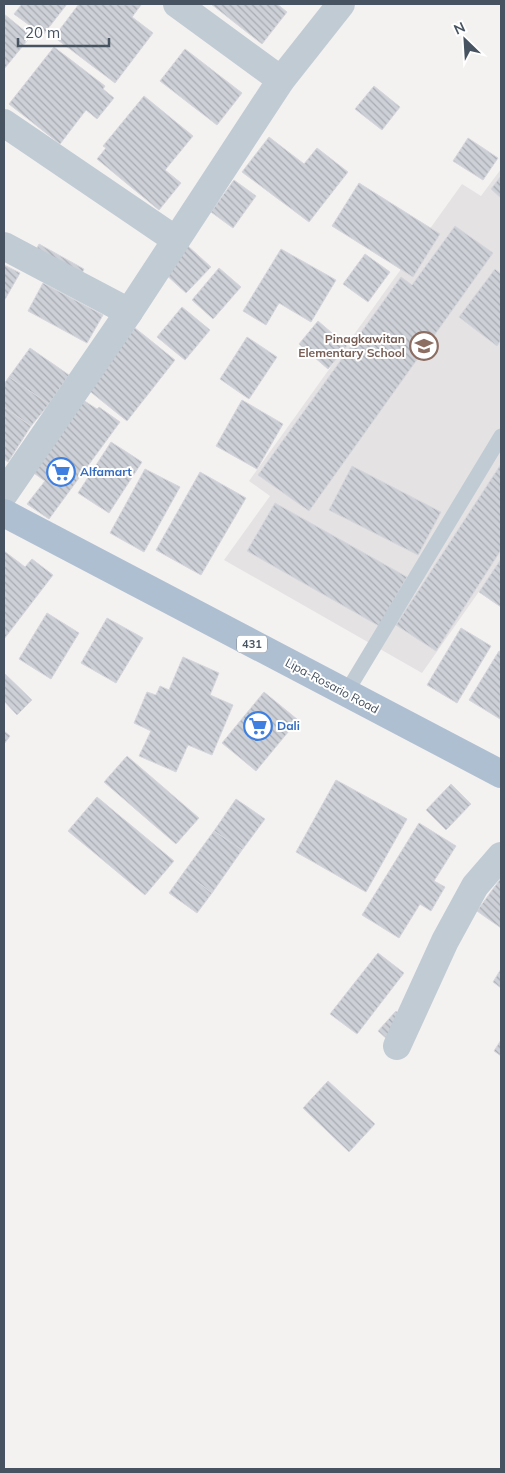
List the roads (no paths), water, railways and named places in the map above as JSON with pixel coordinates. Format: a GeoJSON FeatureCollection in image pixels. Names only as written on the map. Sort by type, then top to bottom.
{"type":"FeatureCollection","features":[{"type":"Feature","properties":{"kind":"main road","name":"Lipa-Rosario Road"},"geometry":{"type":"LineString","coordinates":[[4,513],[501,774]]}},
{"type":"Feature","properties":{"kind":"street"},"geometry":{"type":"LineString","coordinates":[[177,4],[281,80]]}},
{"type":"Feature","properties":{"kind":"street"},"geometry":{"type":"LineString","coordinates":[[4,494],[128,312],[281,80],[341,4]]}},
{"type":"Feature","properties":{"kind":"street"},"geometry":{"type":"LineString","coordinates":[[4,123],[176,240]]}},
{"type":"Feature","properties":{"kind":"street"},"geometry":{"type":"LineString","coordinates":[[4,246],[128,312]]}},
{"type":"Feature","properties":{"kind":"street"},"geometry":{"type":"LineString","coordinates":[[397,1046],[445,941],[475,886],[501,856]]}},
{"type":"Feature","properties":{"kind":"lane"},"geometry":{"type":"LineString","coordinates":[[346,693],[501,436]]}},
{"type":"Feature","properties":{"kind":"place","name":"Pinagkawitan Elementary School"},"geometry":{"type":"Point","coordinates":[424,346]}},
{"type":"Feature","properties":{"kind":"place","name":"Alfamart"},"geometry":{"type":"Point","coordinates":[61,472]}},
{"type":"Feature","properties":{"kind":"place","name":"Dali"},"geometry":{"type":"Point","coordinates":[258,726]}}]}
